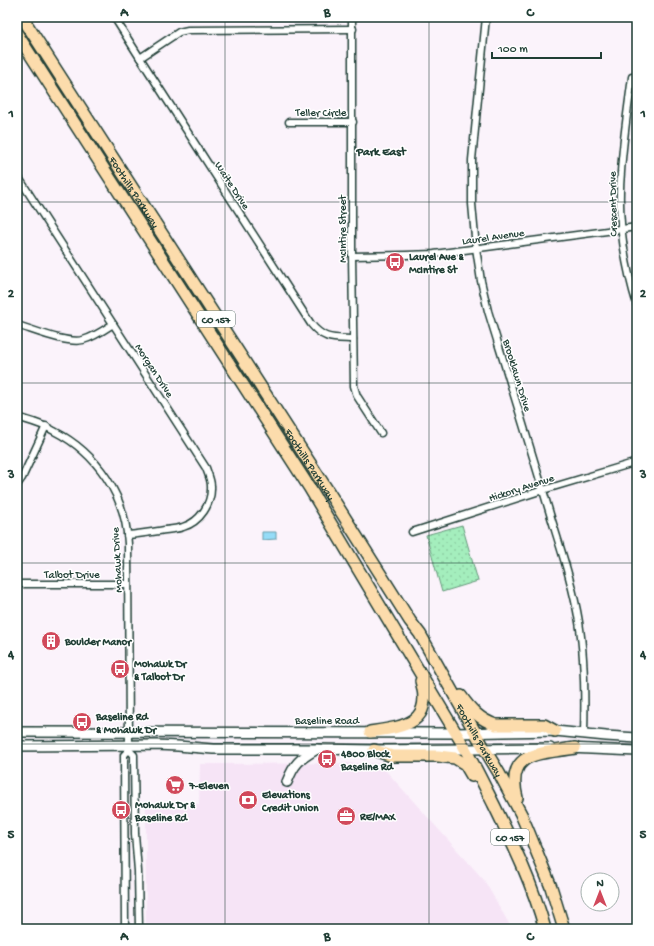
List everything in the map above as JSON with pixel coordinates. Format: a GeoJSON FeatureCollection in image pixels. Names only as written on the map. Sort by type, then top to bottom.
{"type":"FeatureCollection","features":[{"type":"Feature","properties":{"kind":"highway","name":"Foothills Parkway"},"geometry":{"type":"LineString","coordinates":[[22,17],[410,621],[420,634],[521,814],[551,887],[564,929]]}},
{"type":"Feature","properties":{"kind":"highway","name":"Foothills Parkway"},"geometry":{"type":"LineString","coordinates":[[17,34],[309,487],[456,733],[520,858],[533,890],[546,929]]}},
{"type":"Feature","properties":{"kind":"highway"},"geometry":{"type":"LineString","coordinates":[[420,634],[428,642],[462,698],[479,717],[490,723],[496,724],[544,725],[555,731]]}},
{"type":"Feature","properties":{"kind":"highway"},"geometry":{"type":"LineString","coordinates":[[370,732],[404,725],[413,721],[419,716],[424,703],[424,693],[412,659]]}},
{"type":"Feature","properties":{"kind":"highway"},"geometry":{"type":"LineString","coordinates":[[521,814],[514,782],[515,771],[521,762],[533,755],[575,748]]}},
{"type":"Feature","properties":{"kind":"highway"},"geometry":{"type":"LineString","coordinates":[[374,750],[392,756],[442,756],[455,758],[461,761],[465,764],[475,781],[494,818],[509,835]]}},
{"type":"Feature","properties":{"kind":"main road","name":"Baseline Road"},"geometry":{"type":"LineString","coordinates":[[17,732],[456,733],[555,731],[637,738]]}},
{"type":"Feature","properties":{"kind":"main road"},"geometry":{"type":"LineString","coordinates":[[17,746],[129,748],[178,746],[239,750],[575,748],[637,751]]}},
{"type":"Feature","properties":{"kind":"main road"},"geometry":{"type":"LineString","coordinates":[[287,782],[295,765],[318,749]]}},
{"type":"Feature","properties":{"kind":"street","name":"Waite Drive"},"geometry":{"type":"LineString","coordinates":[[114,17],[311,324],[323,335],[332,338],[353,339]]}},
{"type":"Feature","properties":{"kind":"street","name":"McIntire Street"},"geometry":{"type":"LineString","coordinates":[[352,17],[352,256],[354,386],[357,396],[381,433]]}},
{"type":"Feature","properties":{"kind":"street","name":"Brooklawn Drive"},"geometry":{"type":"LineString","coordinates":[[486,17],[472,160],[472,204],[476,248],[481,282],[488,311],[574,596],[580,624],[584,660],[584,734]]}},
{"type":"Feature","properties":{"kind":"street"},"geometry":{"type":"LineString","coordinates":[[140,58],[179,32],[188,30],[353,29]]}},
{"type":"Feature","properties":{"kind":"street","name":"Crescent Drive"},"geometry":{"type":"LineString","coordinates":[[635,77],[620,171],[620,198],[624,249],[630,283],[637,305]]}},
{"type":"Feature","properties":{"kind":"street","name":"Teller Circle"},"geometry":{"type":"LineString","coordinates":[[289,122],[353,122]]}},
{"type":"Feature","properties":{"kind":"street","name":"Morgan Drive"},"geometry":{"type":"LineString","coordinates":[[17,175],[206,468],[210,477],[210,497],[207,506],[202,515],[192,524],[183,528],[127,536]]}},
{"type":"Feature","properties":{"kind":"street","name":"Laurel Avenue"},"geometry":{"type":"LineString","coordinates":[[352,256],[427,254],[637,226]]}},
{"type":"Feature","properties":{"kind":"street"},"geometry":{"type":"LineString","coordinates":[[17,325],[63,340],[82,341],[113,324]]}},
{"type":"Feature","properties":{"kind":"street","name":"Mohawk Drive"},"geometry":{"type":"LineString","coordinates":[[17,417],[46,426],[70,440],[88,455],[101,469],[111,484],[119,501],[127,536],[129,748]]}},
{"type":"Feature","properties":{"kind":"street"},"geometry":{"type":"LineString","coordinates":[[17,486],[46,426]]}},
{"type":"Feature","properties":{"kind":"street","name":"Hickory Avenue"},"geometry":{"type":"LineString","coordinates":[[412,532],[637,462]]}},
{"type":"Feature","properties":{"kind":"street","name":"Talbot Drive"},"geometry":{"type":"LineString","coordinates":[[17,584],[128,584]]}},
{"type":"Feature","properties":{"kind":"street"},"geometry":{"type":"LineString","coordinates":[[125,929],[124,755],[129,748],[134,755],[139,929]]}},
{"type":"Feature","properties":{"kind":"shaded area"},"geometry":{"type":"Polygon","coordinates":[[[379,763],[484,880],[512,929],[146,929],[146,804],[199,804],[200,764],[379,763]]]}},
{"type":"Feature","properties":{"kind":"green space"},"geometry":{"type":"Polygon","coordinates":[[[462,525],[478,581],[442,592],[426,535],[462,525]]]}},
{"type":"Feature","properties":{"kind":"water"},"geometry":{"type":"Polygon","coordinates":[[[262,532],[276,532],[276,539],[262,540],[262,532]]]}},
{"type":"Feature","properties":{"kind":"place","name":"Laurel Ave & McIntire St"},"geometry":{"type":"Point","coordinates":[395,262]}},
{"type":"Feature","properties":{"kind":"place","name":"Boulder Manor"},"geometry":{"type":"Point","coordinates":[51,641]}},
{"type":"Feature","properties":{"kind":"place","name":"Mohawk Dr & Talbot Dr"},"geometry":{"type":"Point","coordinates":[120,669]}},
{"type":"Feature","properties":{"kind":"place","name":"Baseline Rd & Mohawk Dr"},"geometry":{"type":"Point","coordinates":[82,722]}},
{"type":"Feature","properties":{"kind":"place","name":"4800 Block Baseline Rd"},"geometry":{"type":"Point","coordinates":[327,759]}},
{"type":"Feature","properties":{"kind":"place","name":"7-Eleven"},"geometry":{"type":"Point","coordinates":[175,785]}},
{"type":"Feature","properties":{"kind":"place","name":"Elevations Credit Union"},"geometry":{"type":"Point","coordinates":[248,800]}},
{"type":"Feature","properties":{"kind":"place","name":"Mohawk Dr & Baseline Rd"},"geometry":{"type":"Point","coordinates":[121,810]}},
{"type":"Feature","properties":{"kind":"place","name":"RE/MAX"},"geometry":{"type":"Point","coordinates":[346,816]}},
{"type":"Feature","properties":{"kind":"district","name":"Park East"},"geometry":{"type":"Point","coordinates":[381,151]}}]}
